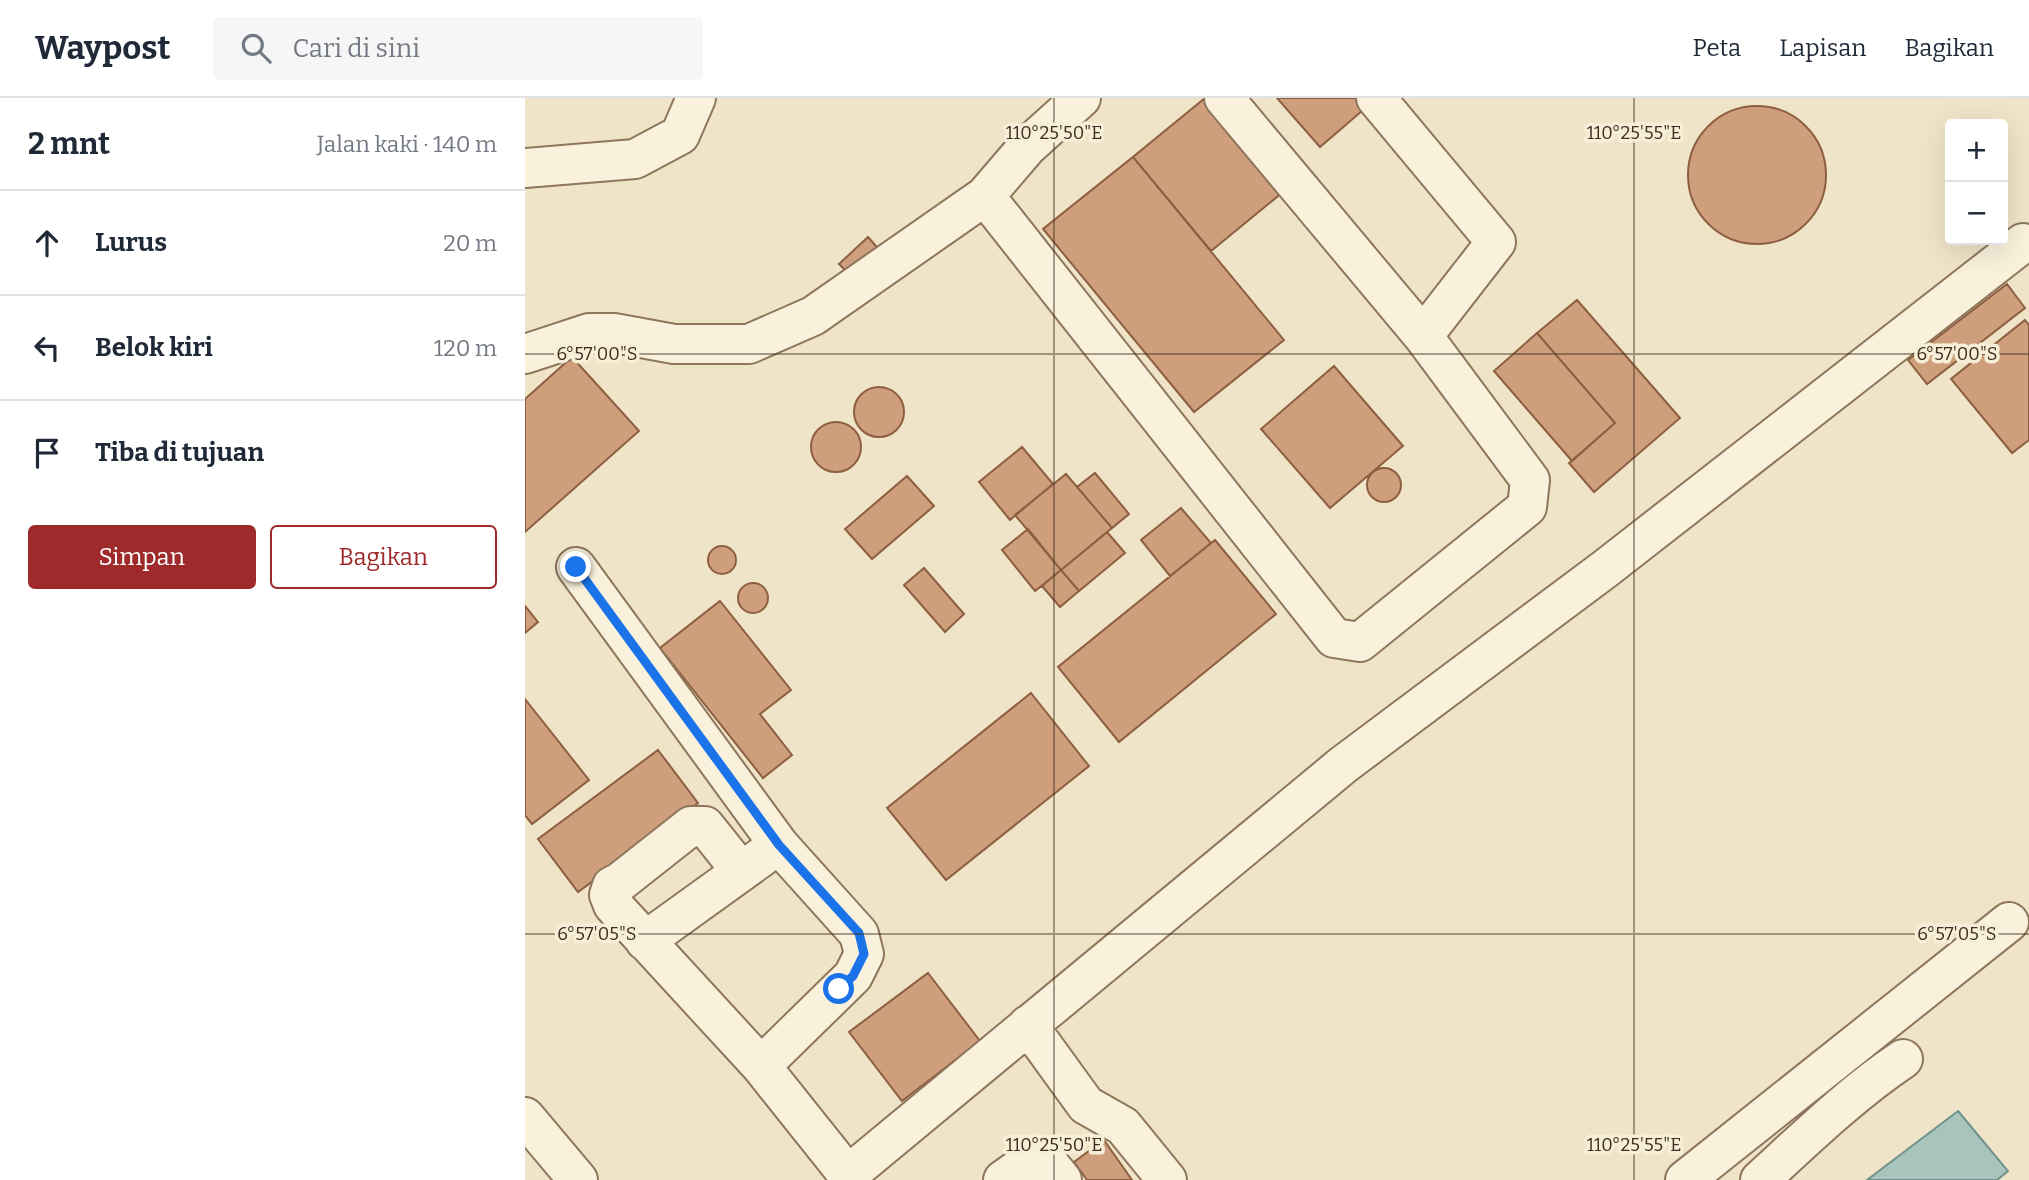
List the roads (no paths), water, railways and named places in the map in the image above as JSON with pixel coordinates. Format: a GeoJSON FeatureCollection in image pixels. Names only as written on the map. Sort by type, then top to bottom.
{"type":"FeatureCollection","features":[{"type":"Feature","properties":{"kind":"lane"},"geometry":{"type":"LineString","coordinates":[[525,168],[635,159],[680,135],[696,98]]}},
{"type":"Feature","properties":{"kind":"lane"},"geometry":{"type":"LineString","coordinates":[[525,354],[589,333],[614,333],[674,344],[749,344],[813,316],[985,196],[1027,147],[1081,98]]}},
{"type":"Feature","properties":{"kind":"lane"},"geometry":{"type":"LineString","coordinates":[[985,196],[1334,638],[1360,642],[1527,507],[1530,480],[1423,335],[1224,98]]}},
{"type":"Feature","properties":{"kind":"lane"},"geometry":{"type":"LineString","coordinates":[[1376,98],[1496,242],[1423,335]]}},
{"type":"Feature","properties":{"kind":"lane"},"geometry":{"type":"LineString","coordinates":[[741,871],[705,826],[691,826],[620,883],[612,886],[609,895],[613,905],[645,941],[761,1066],[850,1178],[1028,1026],[1343,765],[1605,569],[2027,239]]}},
{"type":"Feature","properties":{"kind":"lane"},"geometry":{"type":"LineString","coordinates":[[576,567],[779,845],[859,933],[864,954],[853,976],[761,1066]]}},
{"type":"Feature","properties":{"kind":"lane"},"geometry":{"type":"LineString","coordinates":[[645,941],[779,845]]}},
{"type":"Feature","properties":{"kind":"lane"},"geometry":{"type":"LineString","coordinates":[[1685,1180],[2009,922]]}},
{"type":"Feature","properties":{"kind":"lane"},"geometry":{"type":"LineString","coordinates":[[1028,1026],[1086,1105],[1123,1126],[1167,1180]]}},
{"type":"Feature","properties":{"kind":"lane"},"geometry":{"type":"LineString","coordinates":[[1760,1180],[1820,1125],[1902,1059]]}},
{"type":"Feature","properties":{"kind":"lane"},"geometry":{"type":"LineString","coordinates":[[525,1117],[578,1180]]}},
{"type":"Feature","properties":{"kind":"lane"},"geometry":{"type":"LineString","coordinates":[[1003,1180],[1034,1158],[1045,1159],[1062,1180]]}},
{"type":"Feature","properties":{"kind":"water"},"geometry":{"type":"Polygon","coordinates":[[[1958,1111],[2008,1171],[1997,1180],[1867,1180],[1958,1111]]]}}]}
